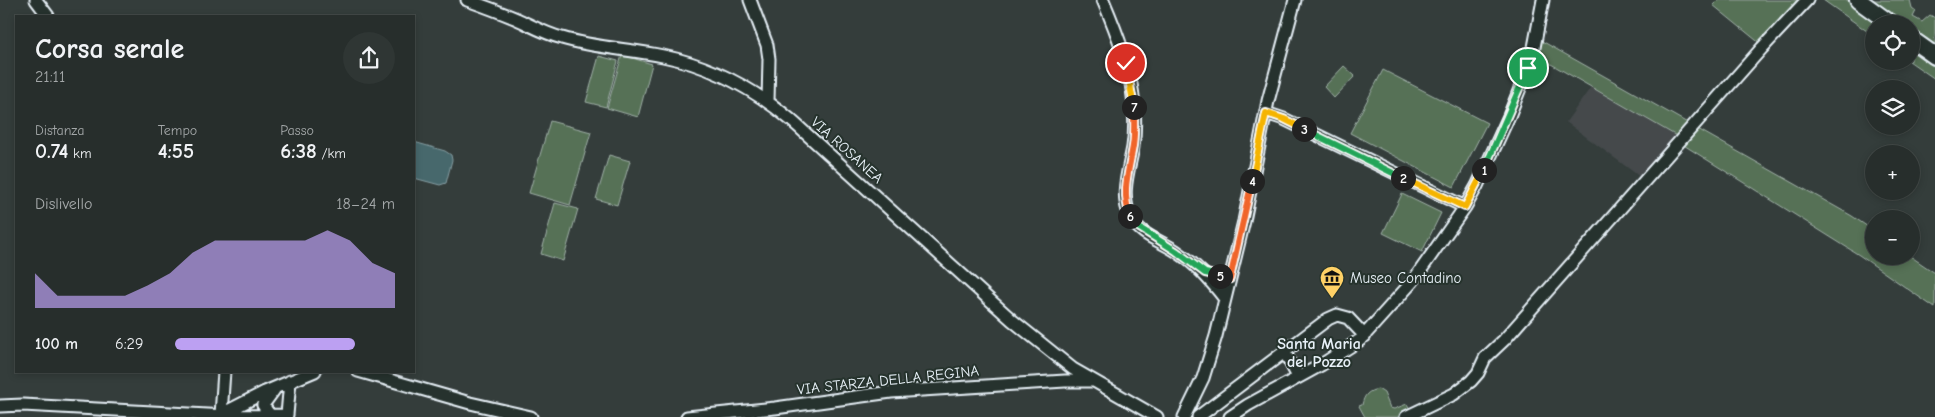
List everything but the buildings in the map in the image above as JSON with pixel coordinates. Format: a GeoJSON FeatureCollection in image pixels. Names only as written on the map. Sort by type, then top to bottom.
{"type":"FeatureCollection","features":[{"type":"Feature","properties":{"kind":"highway"},"geometry":{"type":"LineString","coordinates":[[1858,0],[1879,15]]}},
{"type":"Feature","properties":{"kind":"highway"},"geometry":{"type":"LineString","coordinates":[[1920,45],[1935,56]]}},
{"type":"Feature","properties":{"kind":"street"},"geometry":{"type":"LineString","coordinates":[[36,0],[47,15]]}},
{"type":"Feature","properties":{"kind":"street","name":"VIA ROSANEA"},"geometry":{"type":"LineString","coordinates":[[467,0],[563,39],[605,48],[663,56],[717,73],[745,86],[768,101],[1012,320],[1073,369],[1157,417]]}},
{"type":"Feature","properties":{"kind":"street"},"geometry":{"type":"LineString","coordinates":[[750,0],[767,45],[769,59],[768,101]]}},
{"type":"Feature","properties":{"kind":"street"},"geometry":{"type":"LineString","coordinates":[[1103,0],[1126,63],[1134,106],[1133,147],[1125,196],[1131,218],[1149,236],[1176,251],[1205,273],[1225,299]]}},
{"type":"Feature","properties":{"kind":"street"},"geometry":{"type":"LineString","coordinates":[[1184,417],[1203,378],[1216,336],[1266,113],[1295,0]]}},
{"type":"Feature","properties":{"kind":"street"},"geometry":{"type":"LineString","coordinates":[[1230,417],[1342,352],[1364,336],[1413,281],[1465,207],[1477,186],[1509,116],[1532,58],[1543,0]]}},
{"type":"Feature","properties":{"kind":"street"},"geometry":{"type":"LineString","coordinates":[[1406,417],[1454,394],[1478,373],[1485,358],[1504,340],[1807,0]]}},
{"type":"Feature","properties":{"kind":"street"},"geometry":{"type":"LineString","coordinates":[[1266,113],[1284,119],[1465,207]]}},
{"type":"Feature","properties":{"kind":"street"},"geometry":{"type":"LineString","coordinates":[[1205,273],[1230,279]]}},
{"type":"Feature","properties":{"kind":"street"},"geometry":{"type":"LineString","coordinates":[[1198,417],[1328,319],[1337,315],[1348,318],[1364,336]]}},
{"type":"Feature","properties":{"kind":"street"},"geometry":{"type":"LineString","coordinates":[[1285,353],[1298,377]]}},
{"type":"Feature","properties":{"kind":"street"},"geometry":{"type":"LineString","coordinates":[[221,415],[224,373]]}},
{"type":"Feature","properties":{"kind":"street"},"geometry":{"type":"LineString","coordinates":[[221,415],[265,392],[310,373]]}},
{"type":"Feature","properties":{"kind":"street"},"geometry":{"type":"LineString","coordinates":[[365,373],[470,403],[532,417]]}},
{"type":"Feature","properties":{"kind":"street","name":"VIA STARZA DELLA REGINA"},"geometry":{"type":"LineString","coordinates":[[687,417],[775,408],[891,392],[1065,380],[1092,381]]}},
{"type":"Feature","properties":{"kind":"street"},"geometry":{"type":"LineString","coordinates":[[0,406],[271,417],[287,416],[290,381]]}},
{"type":"Feature","properties":{"kind":"street"},"geometry":{"type":"LineString","coordinates":[[271,417],[263,405],[275,389]]}},
{"type":"Feature","properties":{"kind":"shaded area"},"geometry":{"type":"Polygon","coordinates":[[[1591,87],[1680,138],[1643,179],[1566,122],[1591,87]]]}},
{"type":"Feature","properties":{"kind":"green space"},"geometry":{"type":"Polygon","coordinates":[[[1718,0],[1805,0],[1762,45],[1713,5],[1718,0]]]}},
{"type":"Feature","properties":{"kind":"green space"},"geometry":{"type":"Polygon","coordinates":[[[1823,0],[1848,0],[1869,15],[1865,15],[1865,30],[1823,0]]]}},
{"type":"Feature","properties":{"kind":"green space"},"geometry":{"type":"Polygon","coordinates":[[[1869,0],[1910,0],[1912,8],[1916,11],[1914,15],[1890,15],[1869,0]]]}},
{"type":"Feature","properties":{"kind":"green space"},"geometry":{"type":"Polygon","coordinates":[[[1930,15],[1935,18],[1935,48],[1920,37],[1920,21],[1922,22],[1930,15]]]}},
{"type":"Feature","properties":{"kind":"green space"},"geometry":{"type":"Polygon","coordinates":[[[1540,40],[1691,125],[1680,138],[1537,56],[1540,40]]]}},
{"type":"Feature","properties":{"kind":"green space"},"geometry":{"type":"Polygon","coordinates":[[[1920,53],[1935,64],[1935,79],[1920,69],[1920,53]]]}},
{"type":"Feature","properties":{"kind":"green space"},"geometry":{"type":"Polygon","coordinates":[[[622,55],[652,64],[638,117],[607,108],[622,55]]]}},
{"type":"Feature","properties":{"kind":"green space"},"geometry":{"type":"Polygon","coordinates":[[[599,56],[618,61],[606,107],[586,102],[599,56]]]}},
{"type":"Feature","properties":{"kind":"green space"},"geometry":{"type":"Polygon","coordinates":[[[1344,66],[1355,76],[1334,98],[1324,87],[1344,66]]]}},
{"type":"Feature","properties":{"kind":"green space"},"geometry":{"type":"Polygon","coordinates":[[[1383,70],[1487,123],[1454,187],[1350,133],[1383,70]]]}},
{"type":"Feature","properties":{"kind":"green space"},"geometry":{"type":"Polygon","coordinates":[[[550,121],[591,132],[570,205],[529,193],[550,121]]]}},
{"type":"Feature","properties":{"kind":"green space"},"geometry":{"type":"Polygon","coordinates":[[[1696,128],[1852,216],[1865,225],[1865,259],[1859,255],[1682,144],[1696,128]]]}},
{"type":"Feature","properties":{"kind":"green space"},"geometry":{"type":"Polygon","coordinates":[[[609,155],[630,161],[617,205],[596,199],[609,155]]]}},
{"type":"Feature","properties":{"kind":"green space"},"geometry":{"type":"Polygon","coordinates":[[[1402,194],[1441,213],[1422,252],[1383,233],[1402,194]]]}},
{"type":"Feature","properties":{"kind":"green space"},"geometry":{"type":"Polygon","coordinates":[[[555,203],[578,209],[563,261],[541,254],[555,203]]]}},
{"type":"Feature","properties":{"kind":"green space"},"geometry":{"type":"Polygon","coordinates":[[[1920,263],[1935,273],[1935,308],[1873,265],[1920,265],[1920,263]]]}},
{"type":"Feature","properties":{"kind":"green space"},"geometry":{"type":"Polygon","coordinates":[[[1378,389],[1384,393],[1390,408],[1394,409],[1407,404],[1412,412],[1398,417],[1365,417],[1359,406],[1362,405],[1367,394],[1378,389]]]}},
{"type":"Feature","properties":{"kind":"water"},"geometry":{"type":"Polygon","coordinates":[[[415,142],[445,151],[451,155],[452,160],[446,183],[440,185],[415,178],[415,142]]]}},
{"type":"Feature","properties":{"kind":"place","name":"Museo Contadino"},"geometry":{"type":"Point","coordinates":[1332,299]}},
{"type":"Feature","properties":{"kind":"district","name":"Santa Maria del Pozzo"},"geometry":{"type":"Point","coordinates":[1319,353]}},
{"type":"Feature","properties":{"kind":"route"},"geometry":{"type":"LineString","coordinates":[[1126,63],[1134,106],[1133,147],[1125,196],[1131,218],[1149,236],[1176,251],[1205,273],[1230,279],[1266,113],[1284,119],[1465,207],[1477,186],[1509,116],[1528,68]]}}]}
